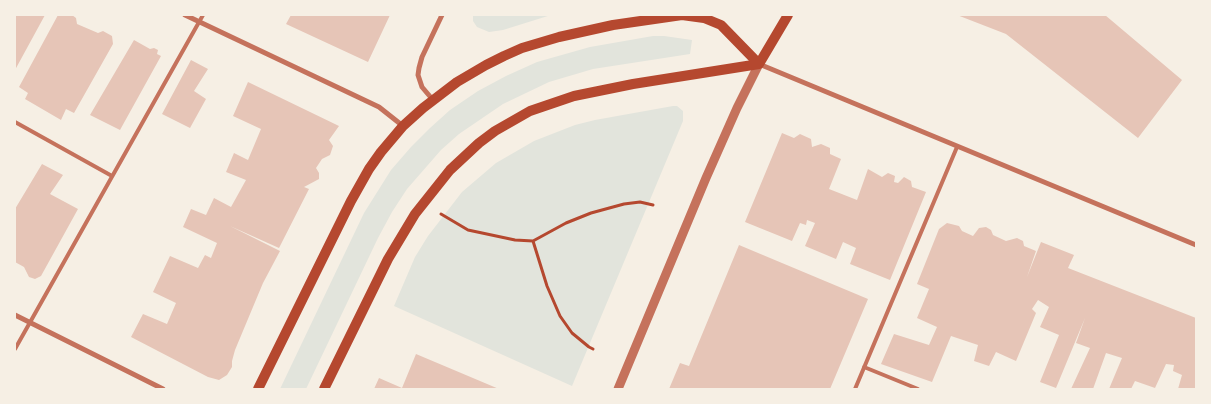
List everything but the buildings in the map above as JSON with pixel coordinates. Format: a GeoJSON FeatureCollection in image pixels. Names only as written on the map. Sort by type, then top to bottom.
{"type":"FeatureCollection","features":[{"type":"Feature","properties":{"kind":"main road"},"geometry":{"type":"LineString","coordinates":[[760,64],[788,15]]}},
{"type":"Feature","properties":{"kind":"main road"},"geometry":{"type":"LineString","coordinates":[[258,389],[360,185],[381,152],[403,126],[433,100],[472,72],[522,48],[559,36],[584,30],[671,16],[694,16],[721,24],[760,64]]}},
{"type":"Feature","properties":{"kind":"main road"},"geometry":{"type":"LineString","coordinates":[[324,389],[388,259],[415,214],[450,170],[495,131],[536,109],[574,96],[633,84],[760,64]]}},
{"type":"Feature","properties":{"kind":"street"},"geometry":{"type":"LineString","coordinates":[[184,15],[379,106],[403,126]]}},
{"type":"Feature","properties":{"kind":"street"},"geometry":{"type":"LineString","coordinates":[[433,100],[422,87],[418,74],[422,57],[442,15]]}},
{"type":"Feature","properties":{"kind":"street"},"geometry":{"type":"LineString","coordinates":[[618,389],[712,162],[760,64],[1196,245]]}},
{"type":"Feature","properties":{"kind":"street"},"geometry":{"type":"LineString","coordinates":[[15,315],[163,389]]}},
{"type":"Feature","properties":{"kind":"lane"},"geometry":{"type":"LineString","coordinates":[[15,349],[203,15]]}},
{"type":"Feature","properties":{"kind":"lane"},"geometry":{"type":"LineString","coordinates":[[15,122],[112,176]]}},
{"type":"Feature","properties":{"kind":"lane"},"geometry":{"type":"LineString","coordinates":[[855,389],[957,147]]}},
{"type":"Feature","properties":{"kind":"lane"},"geometry":{"type":"LineString","coordinates":[[864,368],[918,389]]}},
{"type":"Feature","properties":{"kind":"path"},"geometry":{"type":"LineString","coordinates":[[440,213],[468,230],[515,240],[533,241],[591,212],[640,202],[653,205]]}},
{"type":"Feature","properties":{"kind":"path"},"geometry":{"type":"LineString","coordinates":[[533,241],[547,286],[560,316],[572,333],[593,349]]}},
{"type":"Feature","properties":{"kind":"shaded area"},"geometry":{"type":"Polygon","coordinates":[[[473,15],[551,15],[503,30],[489,32],[477,27],[473,21],[473,15]]]}},
{"type":"Feature","properties":{"kind":"shaded area"},"geometry":{"type":"Polygon","coordinates":[[[653,36],[692,40],[690,54],[593,69],[549,82],[503,104],[459,134],[441,150],[407,189],[392,212],[306,389],[280,389],[364,213],[391,170],[430,128],[450,110],[478,91],[537,62],[590,47],[653,36]]]}},
{"type":"Feature","properties":{"kind":"shaded area"},"geometry":{"type":"Polygon","coordinates":[[[677,106],[683,111],[683,121],[572,386],[394,306],[415,257],[428,236],[462,192],[496,163],[534,141],[575,125],[677,106]]]}}]}
